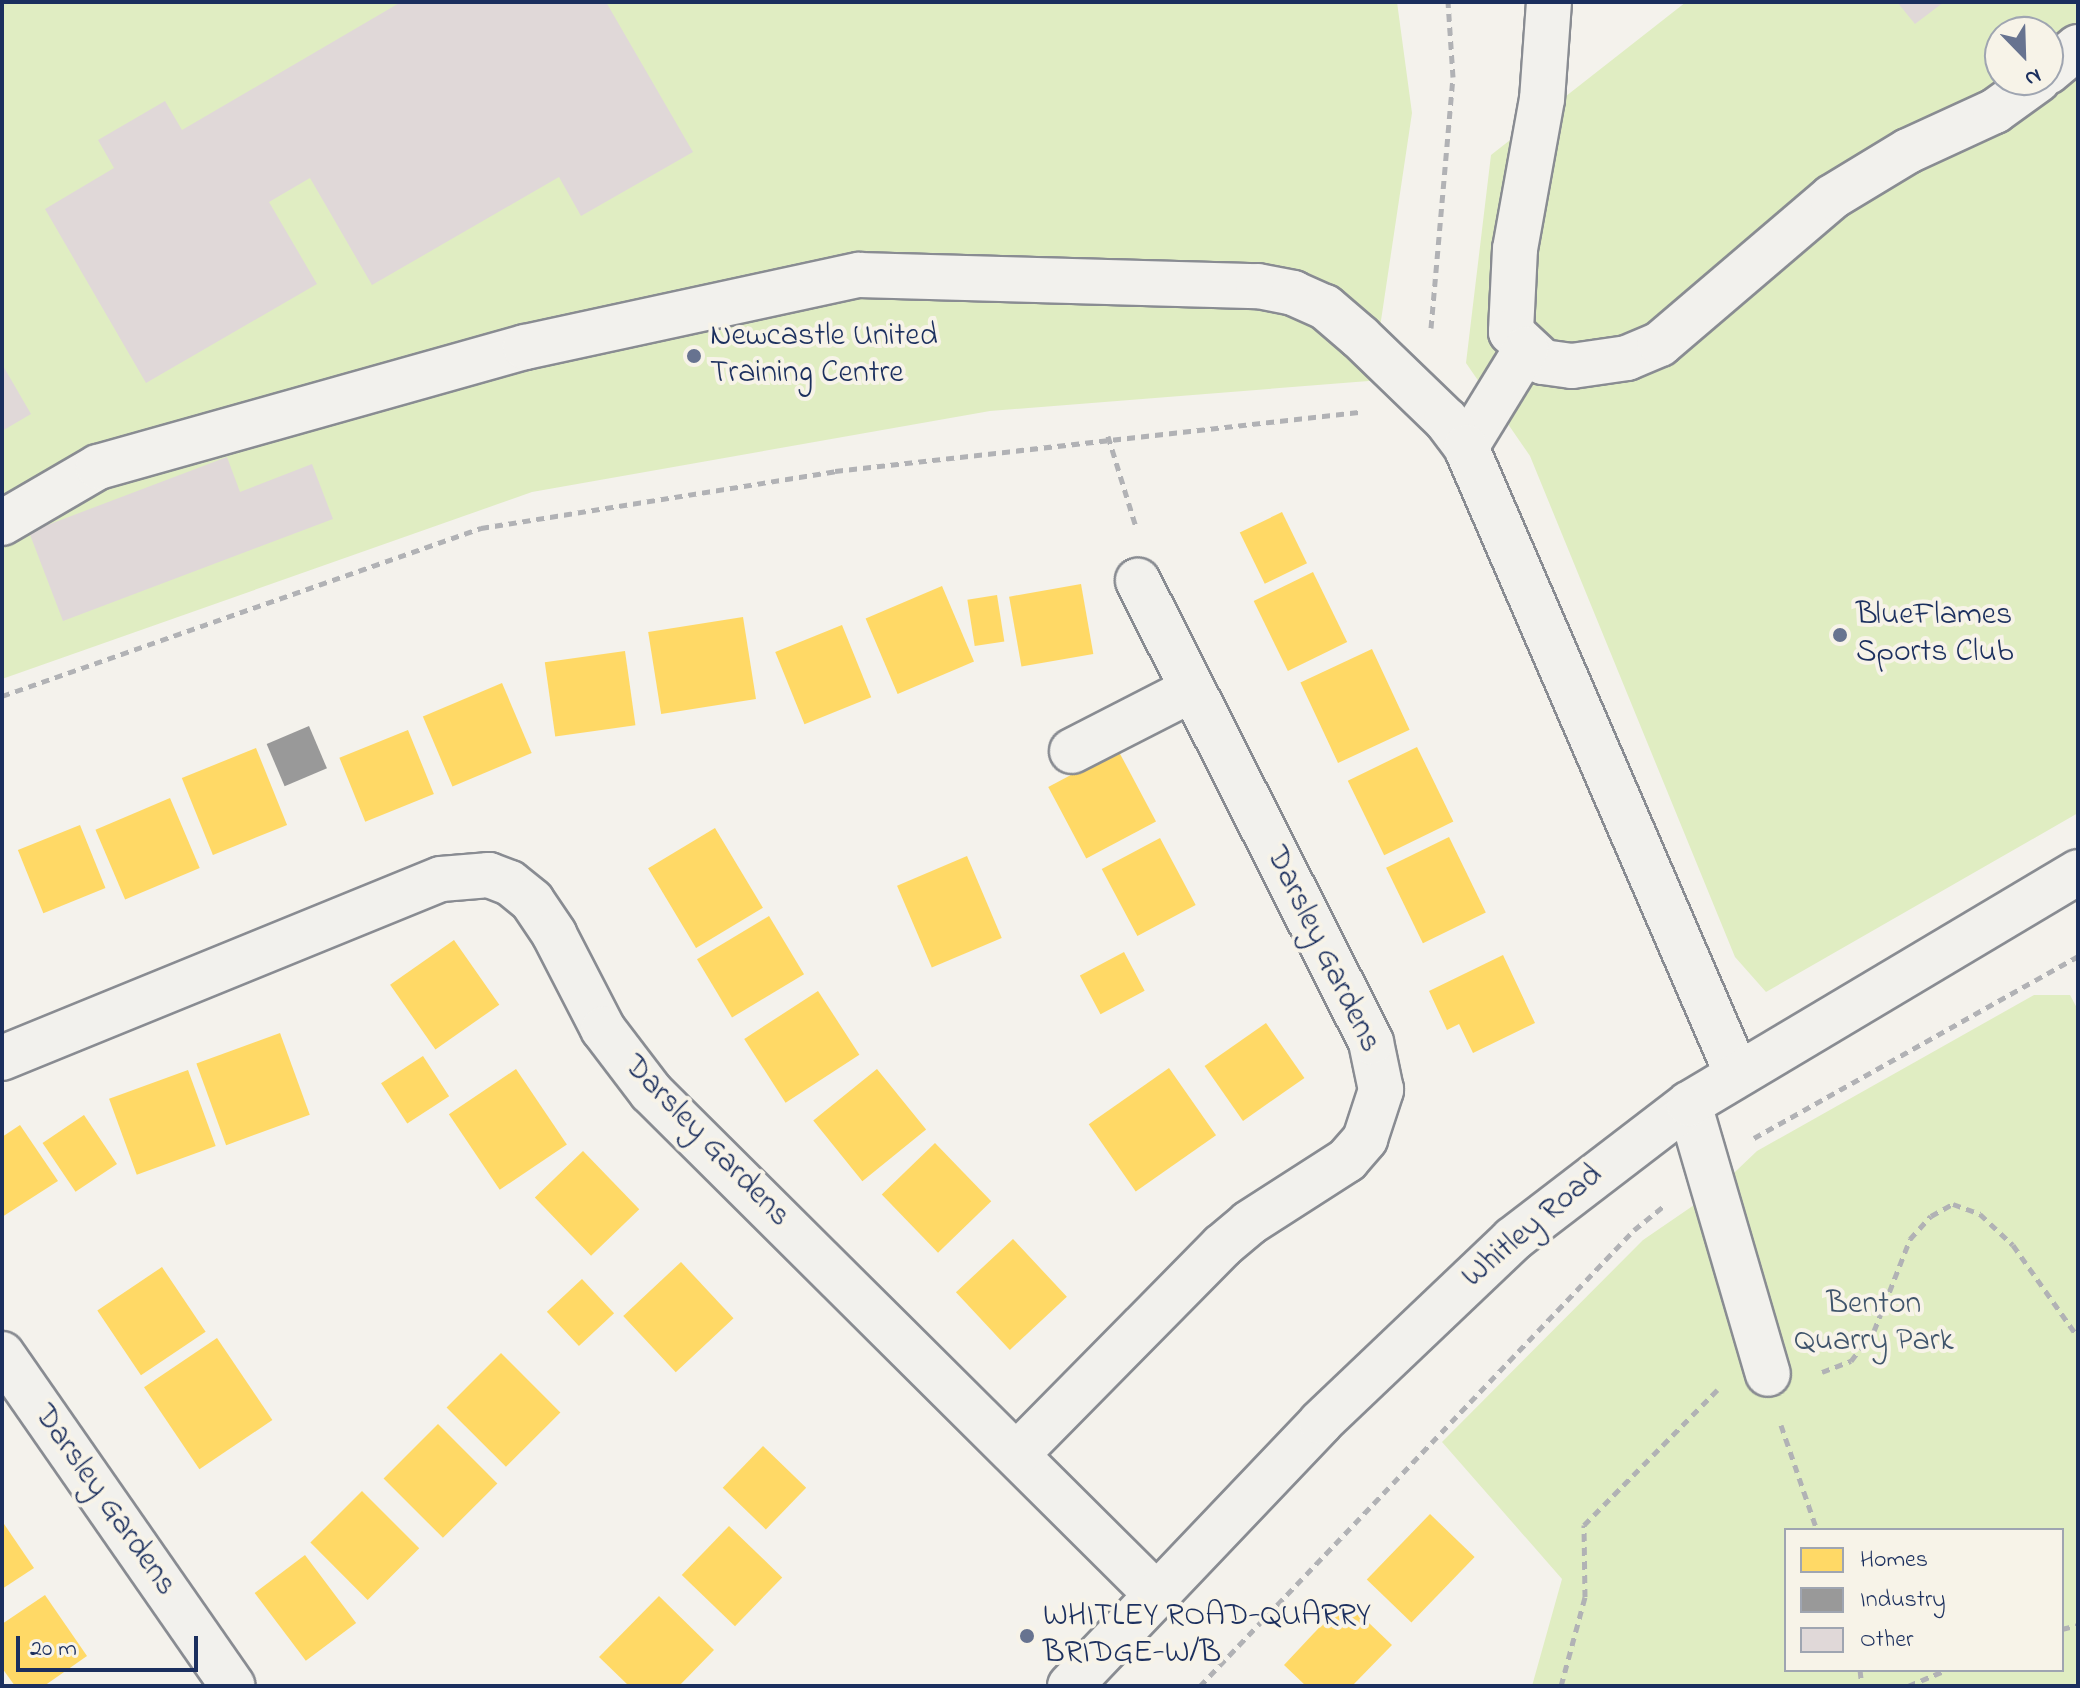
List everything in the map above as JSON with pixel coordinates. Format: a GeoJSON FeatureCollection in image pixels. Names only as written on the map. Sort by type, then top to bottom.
{"type":"FeatureCollection","features":[{"type":"Feature","properties":{"kind":"street"},"geometry":{"type":"LineString","coordinates":[[1549,2],[1542,99],[1515,249],[1511,332],[1543,362],[1572,366],[1627,358],[1660,344],[1832,197],[1908,151],[1995,111],[2016,96]]}},
{"type":"Feature","properties":{"kind":"street"},"geometry":{"type":"LineString","coordinates":[[2,523],[98,467],[525,347],[859,275],[1258,286],[1293,293],[1325,307],[1416,389],[1466,447],[1737,1074]]}},
{"type":"Feature","properties":{"kind":"street"},"geometry":{"type":"LineString","coordinates":[[1466,447],[1490,399],[1526,349]]}},
{"type":"Feature","properties":{"kind":"street","name":"Darsley Gardens"},"geometry":{"type":"LineString","coordinates":[[1018,1453],[1231,1238],[1347,1160],[1377,1114],[1381,1090],[1371,1042],[1138,581]]}},
{"type":"Feature","properties":{"kind":"street"},"geometry":{"type":"LineString","coordinates":[[1072,751],[1191,690]]}},
{"type":"Feature","properties":{"kind":"street","name":"Whitley Road"},"geometry":{"type":"LineString","coordinates":[[1070,1686],[1373,1370],[1513,1239],[1689,1104],[2078,872]]}},
{"type":"Feature","properties":{"kind":"street","name":"Darsley Gardens"},"geometry":{"type":"LineString","coordinates":[[2,1058],[441,879],[489,875],[510,883],[532,901],[554,934],[603,1029],[651,1092],[1018,1453],[1156,1594]]}},
{"type":"Feature","properties":{"kind":"street"},"geometry":{"type":"LineString","coordinates":[[1689,1104],[1770,1382]]}},
{"type":"Feature","properties":{"kind":"street","name":"Darsley Gardens"},"geometry":{"type":"LineString","coordinates":[[2,1354],[233,1686]]}},
{"type":"Feature","properties":{"kind":"path"},"geometry":{"type":"LineString","coordinates":[[2,696],[481,528],[835,471],[1108,436],[1355,413],[1389,405],[1416,389],[1430,338],[1452,92],[1448,2]]}},
{"type":"Feature","properties":{"kind":"path"},"geometry":{"type":"LineString","coordinates":[[1108,436],[1145,555],[1138,581]]}},
{"type":"Feature","properties":{"kind":"path"},"geometry":{"type":"LineString","coordinates":[[1200,1686],[1634,1230],[1734,1149],[2078,956]]}},
{"type":"Feature","properties":{"kind":"path"},"geometry":{"type":"LineString","coordinates":[[1561,1686],[1585,1597],[1584,1525],[1738,1369],[1770,1382],[1851,1361],[1874,1331],[1910,1239],[1931,1216],[1953,1204],[1980,1214],[2013,1245],[2075,1333]]}},
{"type":"Feature","properties":{"kind":"path"},"geometry":{"type":"LineString","coordinates":[[1770,1382],[1789,1458],[1816,1528]]}},
{"type":"Feature","properties":{"kind":"path"},"geometry":{"type":"LineString","coordinates":[[1908,1686],[1941,1672]]}},
{"type":"Feature","properties":{"kind":"green space","name":"Newcastle United Training Centre"},"geometry":{"type":"Polygon","coordinates":[[[2,2],[1397,2],[1412,113],[1379,334],[1394,379],[990,411],[532,492],[2,679],[2,2]]]}},
{"type":"Feature","properties":{"kind":"green space","name":"BlueFlames Sports Club"},"geometry":{"type":"Polygon","coordinates":[[[1686,2],[2078,2],[2078,813],[1766,992],[1735,957],[1530,456],[1466,363],[1491,155],[1686,2]]]}},
{"type":"Feature","properties":{"kind":"green space","name":"Benton Quarry Park"},"geometry":{"type":"Polygon","coordinates":[[[2034,995],[2070,995],[2078,1010],[2078,1686],[1532,1686],[1562,1579],[1442,1442],[1643,1240],[1716,1190],[1757,1151],[2034,995]]]}},
{"type":"Feature","properties":{"kind":"building: Homes"},"geometry":{"type":"Polygon","coordinates":[[[1282,512],[1307,563],[1265,584],[1240,533],[1282,512]]]}},
{"type":"Feature","properties":{"kind":"building: Homes"},"geometry":{"type":"Polygon","coordinates":[[[1313,572],[1347,642],[1288,671],[1254,601],[1313,572]]]}},
{"type":"Feature","properties":{"kind":"building: Homes"},"geometry":{"type":"Polygon","coordinates":[[[1081,584],[1093,654],[1021,667],[1009,597],[1081,584]]]}},
{"type":"Feature","properties":{"kind":"building: Homes"},"geometry":{"type":"Polygon","coordinates":[[[942,586],[974,661],[898,694],[866,618],[942,586]]]}},
{"type":"Feature","properties":{"kind":"building: Homes"},"geometry":{"type":"Polygon","coordinates":[[[997,595],[1004,641],[975,646],[967,600],[997,595]]]}},
{"type":"Feature","properties":{"kind":"building: Homes"},"geometry":{"type":"Polygon","coordinates":[[[743,617],[756,699],[661,714],[648,632],[743,617]]]}},
{"type":"Feature","properties":{"kind":"building: Homes"},"geometry":{"type":"Polygon","coordinates":[[[842,625],[871,697],[804,724],[775,652],[842,625]]]}},
{"type":"Feature","properties":{"kind":"building: Homes"},"geometry":{"type":"Polygon","coordinates":[[[1372,649],[1410,730],[1338,763],[1300,682],[1372,649]]]}},
{"type":"Feature","properties":{"kind":"building: Homes"},"geometry":{"type":"Polygon","coordinates":[[[625,651],[635,725],[555,737],[545,662],[625,651]]]}},
{"type":"Feature","properties":{"kind":"building: Homes"},"geometry":{"type":"Polygon","coordinates":[[[502,683],[532,753],[453,787],[423,717],[502,683]]]}},
{"type":"Feature","properties":{"kind":"building: Homes"},"geometry":{"type":"Polygon","coordinates":[[[408,730],[434,794],[365,822],[339,758],[408,730]]]}},
{"type":"Feature","properties":{"kind":"building: Homes"},"geometry":{"type":"Polygon","coordinates":[[[1417,747],[1453,822],[1384,855],[1348,781],[1417,747]]]}},
{"type":"Feature","properties":{"kind":"building: Homes"},"geometry":{"type":"Polygon","coordinates":[[[256,748],[287,825],[213,855],[182,778],[256,748]]]}},
{"type":"Feature","properties":{"kind":"building: Homes"},"geometry":{"type":"Polygon","coordinates":[[[1118,750],[1156,822],[1086,859],[1048,787],[1118,750]]]}},
{"type":"Feature","properties":{"kind":"building: Homes"},"geometry":{"type":"Polygon","coordinates":[[[170,798],[200,868],[125,900],[95,830],[170,798]]]}},
{"type":"Feature","properties":{"kind":"building: Homes"},"geometry":{"type":"Polygon","coordinates":[[[80,825],[105,888],[43,913],[18,850],[80,825]]]}},
{"type":"Feature","properties":{"kind":"building: Homes"},"geometry":{"type":"Polygon","coordinates":[[[715,828],[763,908],[696,948],[648,868],[715,828]]]}},
{"type":"Feature","properties":{"kind":"building: Homes"},"geometry":{"type":"Polygon","coordinates":[[[1449,837],[1486,912],[1423,943],[1386,868],[1449,837]]]}},
{"type":"Feature","properties":{"kind":"building: Homes"},"geometry":{"type":"Polygon","coordinates":[[[1160,838],[1196,905],[1137,936],[1102,869],[1160,838]]]}},
{"type":"Feature","properties":{"kind":"building: Homes"},"geometry":{"type":"Polygon","coordinates":[[[967,856],[1002,938],[932,968],[897,886],[967,856]]]}},
{"type":"Feature","properties":{"kind":"building: Homes"},"geometry":{"type":"Polygon","coordinates":[[[769,916],[804,974],[732,1018],[697,959],[769,916]]]}},
{"type":"Feature","properties":{"kind":"building: Homes"},"geometry":{"type":"Polygon","coordinates":[[[454,940],[499,1005],[435,1049],[390,985],[454,940]]]}},
{"type":"Feature","properties":{"kind":"building: Homes"},"geometry":{"type":"Polygon","coordinates":[[[1124,952],[1145,991],[1101,1014],[1080,975],[1124,952]]]}},
{"type":"Feature","properties":{"kind":"building: Homes"},"geometry":{"type":"Polygon","coordinates":[[[1503,955],[1535,1023],[1473,1053],[1459,1024],[1447,1030],[1429,991],[1503,955]]]}},
{"type":"Feature","properties":{"kind":"building: Homes"},"geometry":{"type":"Polygon","coordinates":[[[818,991],[859,1055],[786,1103],[744,1039],[818,991]]]}},
{"type":"Feature","properties":{"kind":"building: Homes"},"geometry":{"type":"Polygon","coordinates":[[[1266,1023],[1304,1078],[1243,1121],[1205,1066],[1266,1023]]]}},
{"type":"Feature","properties":{"kind":"building: Homes"},"geometry":{"type":"Polygon","coordinates":[[[280,1033],[310,1115],[226,1145],[196,1063],[280,1033]]]}},
{"type":"Feature","properties":{"kind":"building: Homes"},"geometry":{"type":"Polygon","coordinates":[[[423,1056],[449,1096],[407,1123],[381,1083],[423,1056]]]}},
{"type":"Feature","properties":{"kind":"building: Homes"},"geometry":{"type":"Polygon","coordinates":[[[1169,1068],[1216,1135],[1136,1191],[1089,1124],[1169,1068]]]}},
{"type":"Feature","properties":{"kind":"building: Homes"},"geometry":{"type":"Polygon","coordinates":[[[516,1069],[567,1144],[500,1190],[449,1114],[516,1069]]]}},
{"type":"Feature","properties":{"kind":"building: Homes"},"geometry":{"type":"Polygon","coordinates":[[[877,1069],[926,1130],[862,1181],[813,1121],[877,1069]]]}},
{"type":"Feature","properties":{"kind":"building: Homes"},"geometry":{"type":"Polygon","coordinates":[[[188,1070],[216,1146],[137,1175],[109,1099],[188,1070]]]}},
{"type":"Feature","properties":{"kind":"building: Homes"},"geometry":{"type":"Polygon","coordinates":[[[84,1115],[117,1164],[76,1192],[43,1143],[84,1115]]]}},
{"type":"Feature","properties":{"kind":"building: Homes"},"geometry":{"type":"Polygon","coordinates":[[[20,1125],[58,1181],[2,1217],[2,1137],[20,1125]]]}},
{"type":"Feature","properties":{"kind":"building: Homes"},"geometry":{"type":"Polygon","coordinates":[[[935,1143],[991,1201],[938,1253],[882,1194],[935,1143]]]}},
{"type":"Feature","properties":{"kind":"building: Homes"},"geometry":{"type":"Polygon","coordinates":[[[583,1151],[639,1209],[591,1256],[535,1198],[583,1151]]]}},
{"type":"Feature","properties":{"kind":"building: Homes"},"geometry":{"type":"Polygon","coordinates":[[[1013,1239],[1067,1297],[1010,1350],[956,1292],[1013,1239]]]}},
{"type":"Feature","properties":{"kind":"building: Homes"},"geometry":{"type":"Polygon","coordinates":[[[681,1262],[734,1318],[676,1372],[623,1316],[681,1262]]]}},
{"type":"Feature","properties":{"kind":"building: Homes"},"geometry":{"type":"Polygon","coordinates":[[[162,1267],[206,1332],[141,1375],[97,1311],[162,1267]]]}},
{"type":"Feature","properties":{"kind":"building: Homes"},"geometry":{"type":"Polygon","coordinates":[[[582,1279],[614,1313],[579,1346],[547,1312],[582,1279]]]}},
{"type":"Feature","properties":{"kind":"building: Homes"},"geometry":{"type":"Polygon","coordinates":[[[217,1338],[272,1420],[199,1469],[144,1387],[217,1338]]]}},
{"type":"Feature","properties":{"kind":"building: Homes"},"geometry":{"type":"Polygon","coordinates":[[[501,1353],[560,1412],[506,1467],[447,1407],[501,1353]]]}},
{"type":"Feature","properties":{"kind":"building: Homes"},"geometry":{"type":"Polygon","coordinates":[[[438,1424],[497,1483],[443,1538],[384,1478],[438,1424]]]}},
{"type":"Feature","properties":{"kind":"building: Homes"},"geometry":{"type":"Polygon","coordinates":[[[763,1446],[806,1488],[766,1529],[723,1488],[763,1446]]]}},
{"type":"Feature","properties":{"kind":"building: Homes"},"geometry":{"type":"Polygon","coordinates":[[[362,1491],[419,1548],[368,1600],[310,1543],[362,1491]]]}},
{"type":"Feature","properties":{"kind":"building: Homes"},"geometry":{"type":"Polygon","coordinates":[[[1430,1514],[1475,1557],[1411,1623],[1367,1579],[1430,1514]]]}},
{"type":"Feature","properties":{"kind":"building: Homes"},"geometry":{"type":"Polygon","coordinates":[[[2,1521],[34,1568],[2,1589],[2,1521]]]}},
{"type":"Feature","properties":{"kind":"building: Homes"},"geometry":{"type":"Polygon","coordinates":[[[729,1526],[782,1577],[735,1626],[682,1575],[729,1526]]]}},
{"type":"Feature","properties":{"kind":"building: Homes"},"geometry":{"type":"Polygon","coordinates":[[[305,1555],[356,1623],[306,1661],[255,1593],[305,1555]]]}},
{"type":"Feature","properties":{"kind":"building: Homes"},"geometry":{"type":"Polygon","coordinates":[[[45,1595],[87,1656],[44,1686],[15,1686],[2,1668],[2,1624],[45,1595]]]}},
{"type":"Feature","properties":{"kind":"building: Homes"},"geometry":{"type":"Polygon","coordinates":[[[659,1596],[714,1650],[679,1686],[629,1686],[599,1657],[659,1596]]]}},
{"type":"Feature","properties":{"kind":"building: Homes"},"geometry":{"type":"Polygon","coordinates":[[[1345,1600],[1392,1645],[1352,1686],[1306,1686],[1284,1665],[1345,1600]]]}},
{"type":"Feature","properties":{"kind":"building: Industry"},"geometry":{"type":"Polygon","coordinates":[[[309,726],[327,768],[285,786],[267,744],[309,726]]]}},
{"type":"Feature","properties":{"kind":"building: Other"},"geometry":{"type":"Polygon","coordinates":[[[401,2],[606,2],[693,152],[581,216],[559,177],[372,285],[310,178],[269,202],[317,284],[146,383],[45,209],[114,168],[98,140],[165,101],[182,130],[401,2]]]}},
{"type":"Feature","properties":{"kind":"building: Other"},"geometry":{"type":"Polygon","coordinates":[[[1897,2],[1944,2],[1915,24],[1897,2]]]}},
{"type":"Feature","properties":{"kind":"building: Other"},"geometry":{"type":"Polygon","coordinates":[[[2,364],[31,414],[2,431],[2,364]]]}},
{"type":"Feature","properties":{"kind":"building: Other"},"geometry":{"type":"Polygon","coordinates":[[[227,457],[240,492],[312,464],[333,519],[63,621],[29,532],[227,457]]]}},
{"type":"Feature","properties":{"kind":"place","name":"Newcastle United Training Centre"},"geometry":{"type":"Point","coordinates":[694,356]}},
{"type":"Feature","properties":{"kind":"place","name":"BlueFlames Sports Club"},"geometry":{"type":"Point","coordinates":[1840,635]}},
{"type":"Feature","properties":{"kind":"place","name":"WHITLEY ROAD-QUARRY BRIDGE-W/B"},"geometry":{"type":"Point","coordinates":[1027,1636]}}]}
